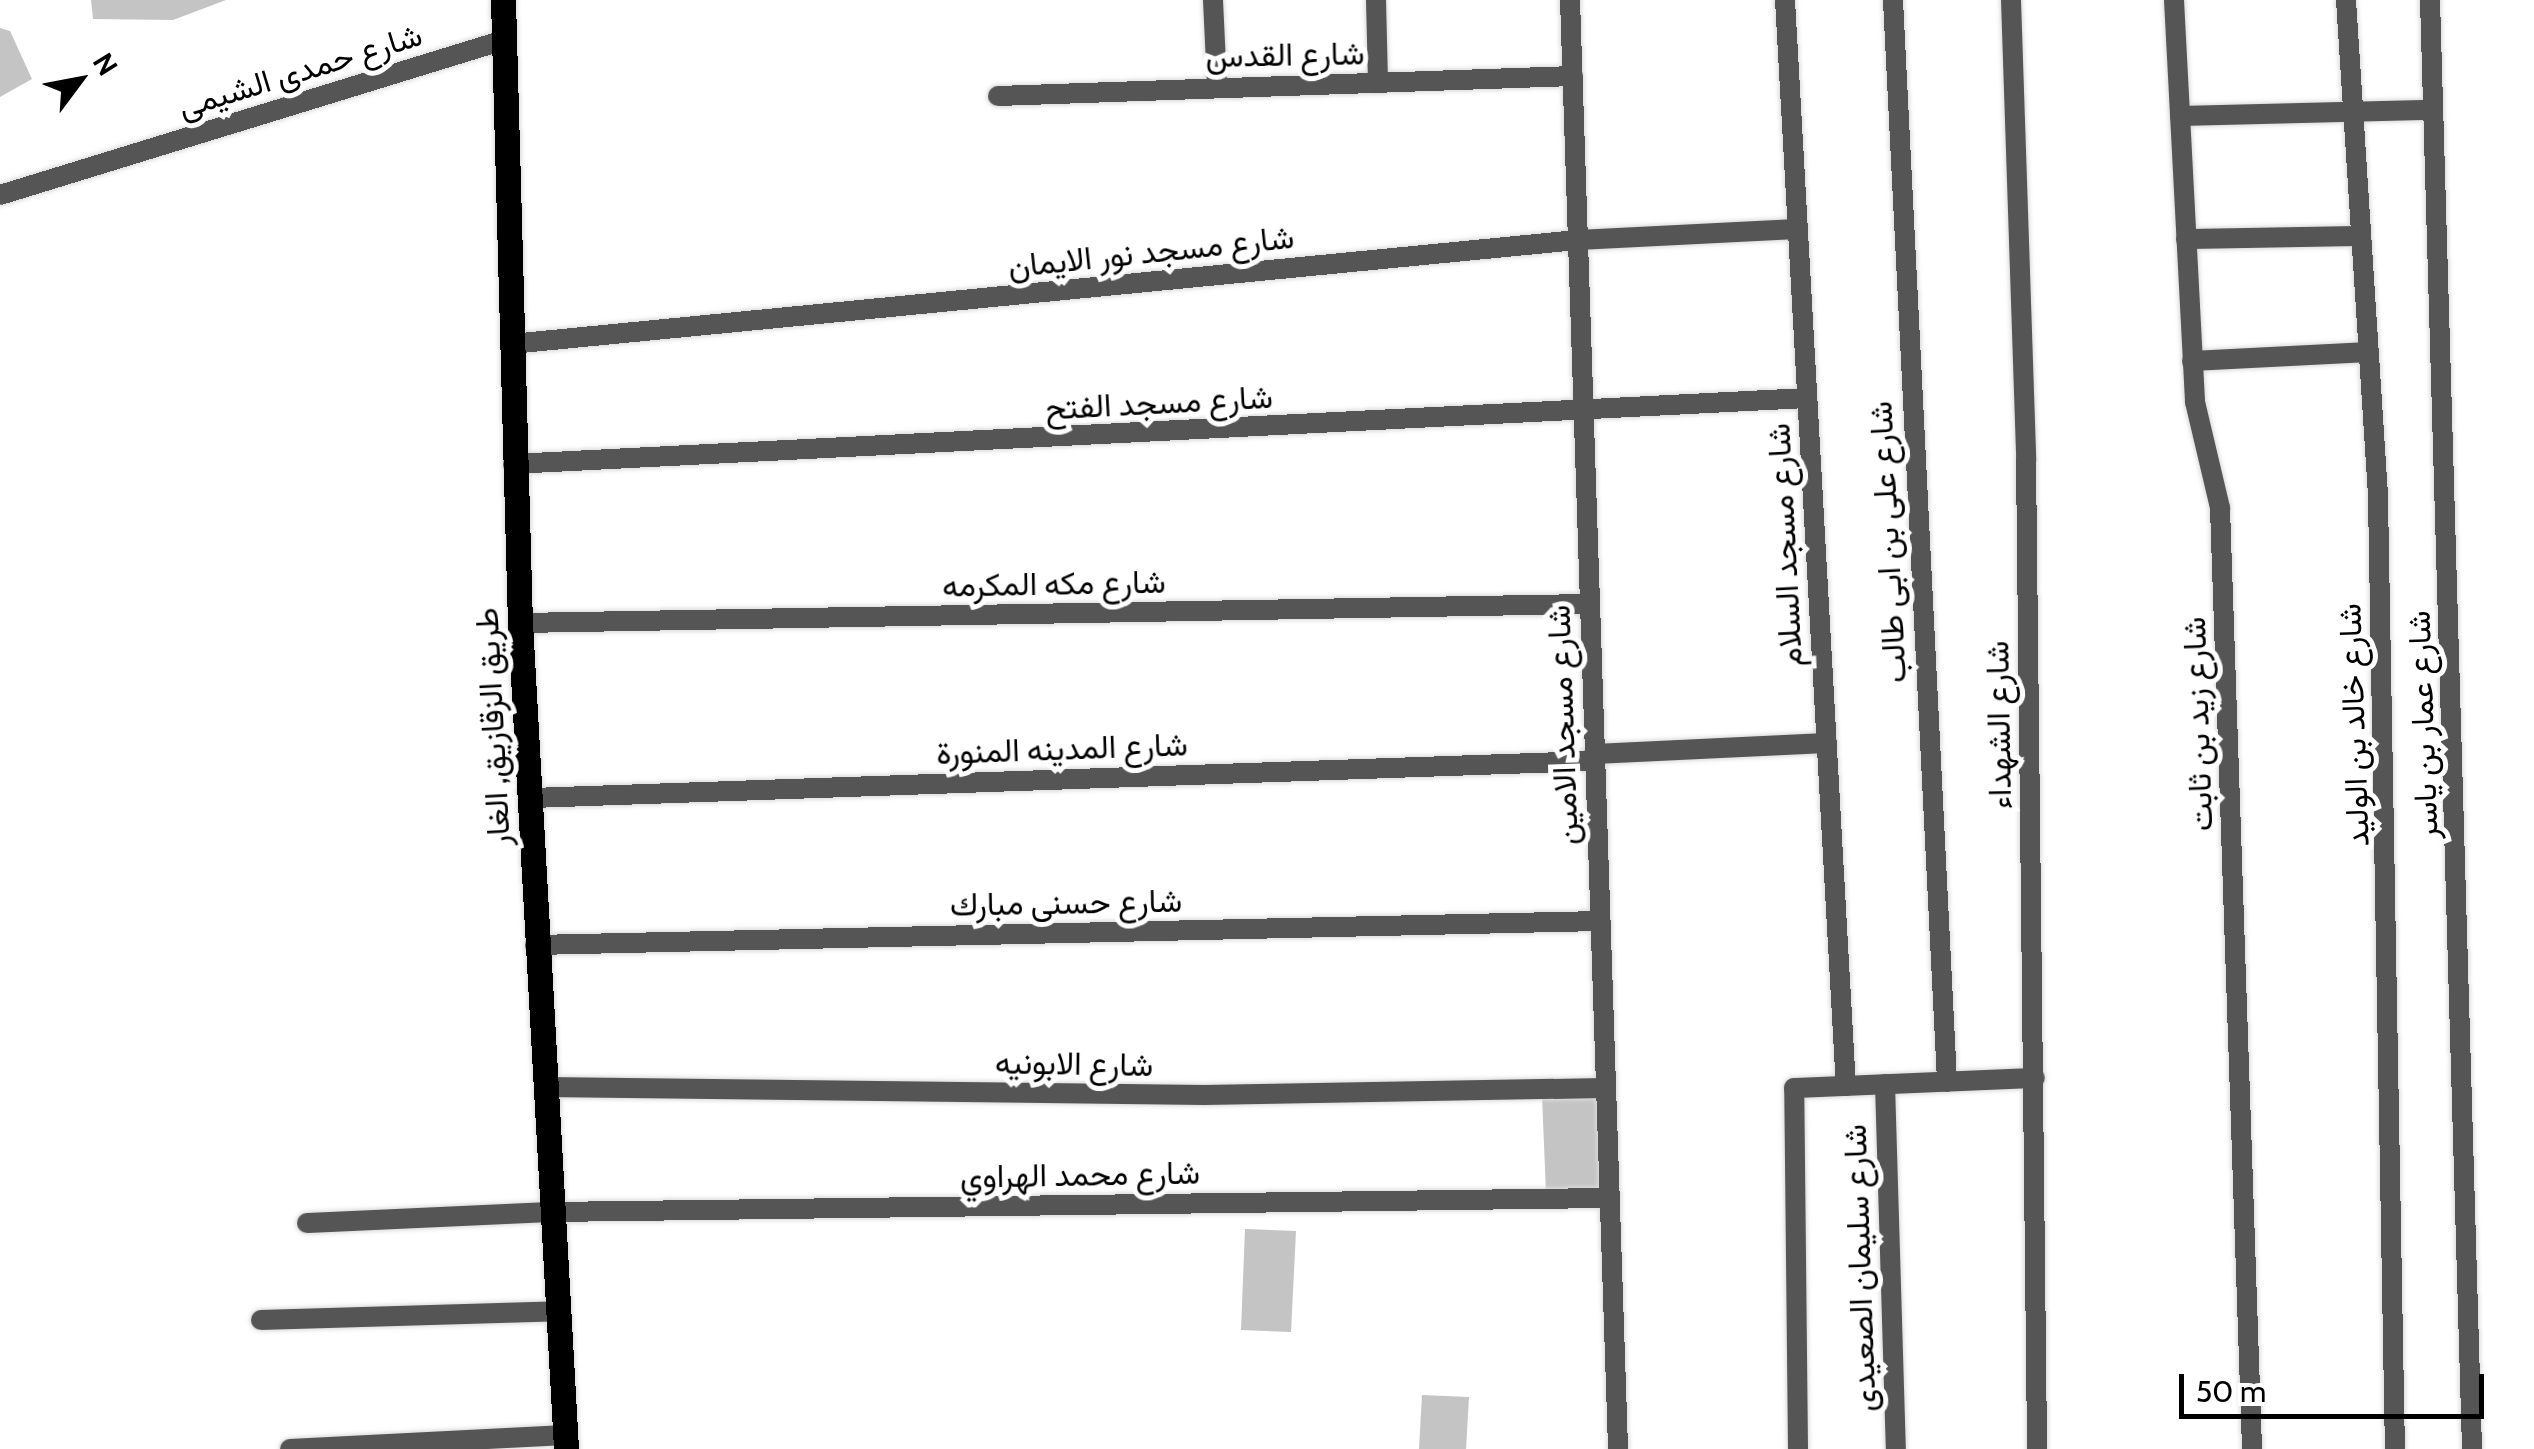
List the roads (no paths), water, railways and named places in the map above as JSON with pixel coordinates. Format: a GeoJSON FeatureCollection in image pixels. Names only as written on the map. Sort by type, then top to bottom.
{"type":"FeatureCollection","features":[{"type":"Feature","properties":{"kind":"main road","name":"طريق الزقازيق, الغار"},"geometry":{"type":"LineString","coordinates":[[502,0],[520,623],[532,798],[535,945],[566,1442]]}},
{"type":"Feature","properties":{"kind":"street"},"geometry":{"type":"LineString","coordinates":[[1213,0],[1216,85]]}},
{"type":"Feature","properties":{"kind":"street"},"geometry":{"type":"LineString","coordinates":[[1376,0],[1378,83]]}},
{"type":"Feature","properties":{"kind":"street","name":"شارع مسجد الامين"},"geometry":{"type":"LineString","coordinates":[[1570,0],[1618,1449]]}},
{"type":"Feature","properties":{"kind":"street","name":"شارع مسجد السلام"},"geometry":{"type":"LineString","coordinates":[[1786,0],[1846,1086]]}},
{"type":"Feature","properties":{"kind":"street","name":"شارع على بن ابى طالب"},"geometry":{"type":"LineString","coordinates":[[1893,0],[1947,1082]]}},
{"type":"Feature","properties":{"kind":"street","name":"شارع الشهداء"},"geometry":{"type":"LineString","coordinates":[[2011,0],[2035,1078],[2037,1449]]}},
{"type":"Feature","properties":{"kind":"street","name":"شارع زيد بن ثابت"},"geometry":{"type":"LineString","coordinates":[[2174,0],[2192,361],[2199,438],[2220,508],[2252,1449]]}},
{"type":"Feature","properties":{"kind":"street","name":"شارع خالد بن الوليد"},"geometry":{"type":"LineString","coordinates":[[2346,0],[2369,352],[2389,918],[2395,1449]]}},
{"type":"Feature","properties":{"kind":"street","name":"شارع عمار بن ياسر"},"geometry":{"type":"LineString","coordinates":[[2430,0],[2472,1449]]}},
{"type":"Feature","properties":{"kind":"street","name":"شارع حمدى الشيمى"},"geometry":{"type":"LineString","coordinates":[[0,195],[504,40]]}},
{"type":"Feature","properties":{"kind":"street","name":"شارع القدس"},"geometry":{"type":"LineString","coordinates":[[998,96],[1216,85],[1573,76]]}},
{"type":"Feature","properties":{"kind":"street"},"geometry":{"type":"LineString","coordinates":[[2180,116],[2433,110]]}},
{"type":"Feature","properties":{"kind":"street","name":"شارع مسجد نور الايمان"},"geometry":{"type":"LineString","coordinates":[[511,344],[1578,240],[1797,230]]}},
{"type":"Feature","properties":{"kind":"street"},"geometry":{"type":"LineString","coordinates":[[2186,239],[2361,236]]}},
{"type":"Feature","properties":{"kind":"street"},"geometry":{"type":"LineString","coordinates":[[2192,361],[2369,352]]}},
{"type":"Feature","properties":{"kind":"street","name":"شارع مسجد الفتح"},"geometry":{"type":"LineString","coordinates":[[513,464],[1583,413],[1807,398]]}},
{"type":"Feature","properties":{"kind":"street","name":"شارع مكه المكرمه"},"geometry":{"type":"LineString","coordinates":[[520,623],[1589,604]]}},
{"type":"Feature","properties":{"kind":"street","name":"شارع المدينه المنورة"},"geometry":{"type":"LineString","coordinates":[[532,798],[1594,757],[1827,743]]}},
{"type":"Feature","properties":{"kind":"street","name":"شارع حسنى مبارك"},"geometry":{"type":"LineString","coordinates":[[535,945],[1600,921]]}},
{"type":"Feature","properties":{"kind":"street"},"geometry":{"type":"LineString","coordinates":[[1798,1449],[1794,1088],[2035,1078]]}},
{"type":"Feature","properties":{"kind":"street","name":"شارع سليمان الصعيدى"},"geometry":{"type":"LineString","coordinates":[[1885,1084],[1896,1449]]}},
{"type":"Feature","properties":{"kind":"street","name":"شارع الابونيه"},"geometry":{"type":"LineString","coordinates":[[544,1087],[1204,1095],[1604,1088]]}},
{"type":"Feature","properties":{"kind":"street","name":"شارع محمد الهراوي"},"geometry":{"type":"LineString","coordinates":[[307,1222],[552,1212],[1608,1198]]}},
{"type":"Feature","properties":{"kind":"street"},"geometry":{"type":"LineString","coordinates":[[261,1320],[558,1312]]}},
{"type":"Feature","properties":{"kind":"street"},"geometry":{"type":"LineString","coordinates":[[290,1449],[566,1442]]}}]}
